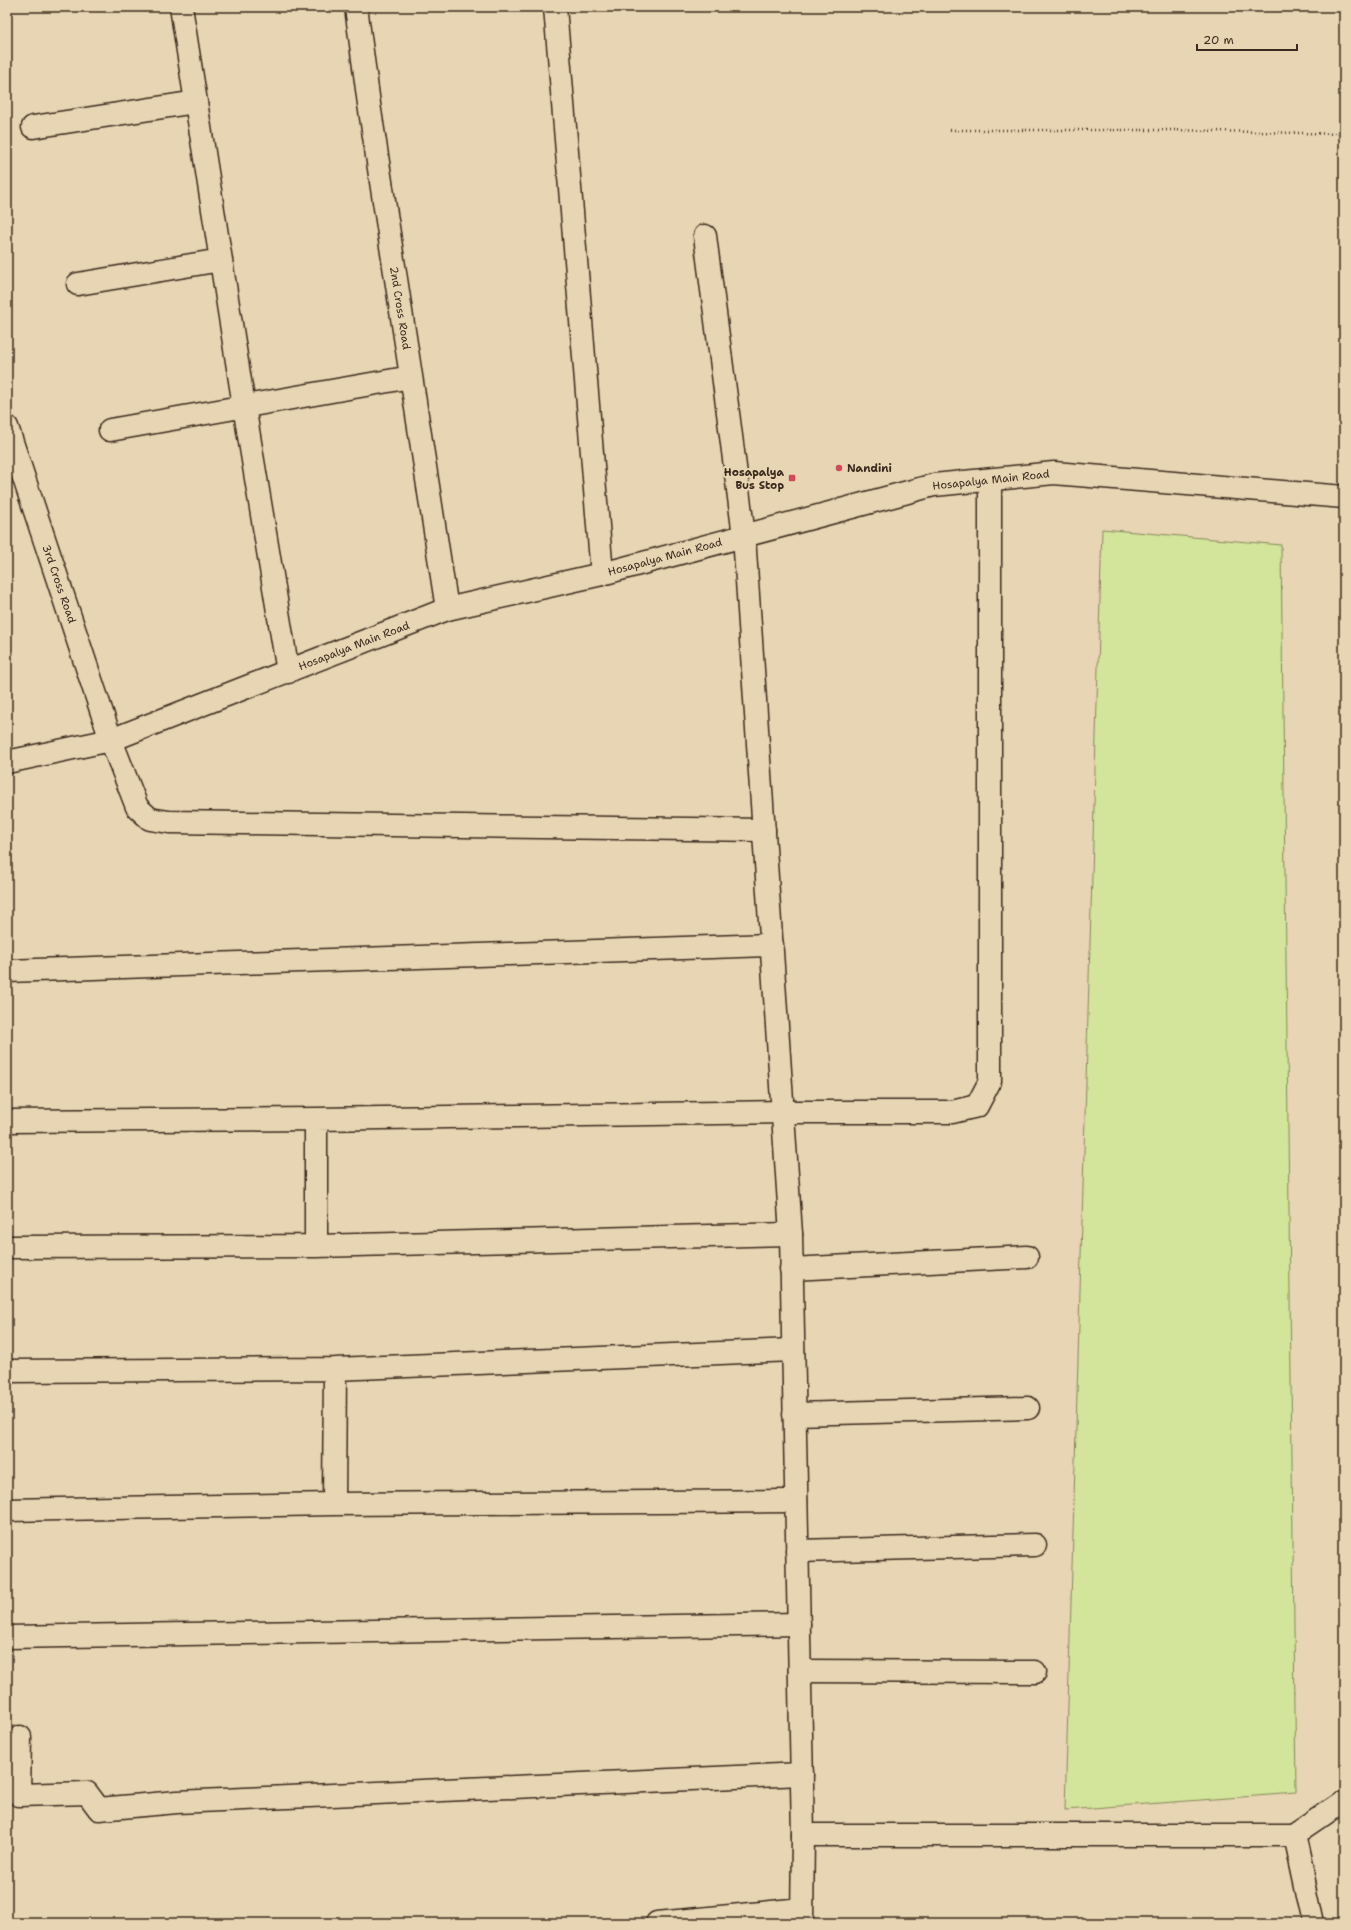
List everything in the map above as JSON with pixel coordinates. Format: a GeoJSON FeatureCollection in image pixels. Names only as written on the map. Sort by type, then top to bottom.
{"type":"FeatureCollection","features":[{"type":"Feature","properties":{"kind":"street"},"geometry":{"type":"LineString","coordinates":[[181,7],[288,672]]}},
{"type":"Feature","properties":{"kind":"street","name":"2nd Cross Road"},"geometry":{"type":"LineString","coordinates":[[356,7],[447,609]]}},
{"type":"Feature","properties":{"kind":"street"},"geometry":{"type":"LineString","coordinates":[[555,7],[602,574]]}},
{"type":"Feature","properties":{"kind":"street"},"geometry":{"type":"LineString","coordinates":[[33,127],[196,102]]}},
{"type":"Feature","properties":{"kind":"street"},"geometry":{"type":"LineString","coordinates":[[657,1923],[802,1916],[803,1835],[791,1234],[744,536],[705,236]]}},
{"type":"Feature","properties":{"kind":"street"},"geometry":{"type":"LineString","coordinates":[[78,284],[221,260]]}},
{"type":"Feature","properties":{"kind":"street"},"geometry":{"type":"LineString","coordinates":[[110,430],[411,377]]}},
{"type":"Feature","properties":{"kind":"street","name":"3rd Cross Road"},"geometry":{"type":"LineString","coordinates":[[7,427],[111,740],[137,807],[150,819],[169,822],[764,830]]}},
{"type":"Feature","properties":{"kind":"street","name":"Hosapalya Main Road"},"geometry":{"type":"LineString","coordinates":[[7,762],[111,740],[447,609],[602,574],[934,485],[1054,473],[1344,497]]}},
{"type":"Feature","properties":{"kind":"street"},"geometry":{"type":"LineString","coordinates":[[7,1121],[316,1119],[783,1112],[952,1112],[977,1106],[990,1081],[990,480]]}},
{"type":"Feature","properties":{"kind":"street"},"geometry":{"type":"LineString","coordinates":[[7,971],[772,945]]}},
{"type":"Feature","properties":{"kind":"street"},"geometry":{"type":"LineString","coordinates":[[316,1119],[316,1246]]}},
{"type":"Feature","properties":{"kind":"street"},"geometry":{"type":"LineString","coordinates":[[7,1247],[316,1246],[791,1234]]}},
{"type":"Feature","properties":{"kind":"street"},"geometry":{"type":"LineString","coordinates":[[792,1268],[1027,1258]]}},
{"type":"Feature","properties":{"kind":"street"},"geometry":{"type":"LineString","coordinates":[[7,1371],[335,1368],[793,1350]]}},
{"type":"Feature","properties":{"kind":"street"},"geometry":{"type":"LineString","coordinates":[[334,1504],[335,1368]]}},
{"type":"Feature","properties":{"kind":"street"},"geometry":{"type":"LineString","coordinates":[[794,1414],[1028,1408]]}},
{"type":"Feature","properties":{"kind":"street"},"geometry":{"type":"LineString","coordinates":[[7,1510],[334,1504],[796,1501]]}},
{"type":"Feature","properties":{"kind":"street"},"geometry":{"type":"LineString","coordinates":[[797,1551],[1035,1545]]}},
{"type":"Feature","properties":{"kind":"street"},"geometry":{"type":"LineString","coordinates":[[7,1637],[798,1624]]}},
{"type":"Feature","properties":{"kind":"street"},"geometry":{"type":"LineString","coordinates":[[800,1671],[1035,1672]]}},
{"type":"Feature","properties":{"kind":"street"},"geometry":{"type":"LineString","coordinates":[[20,1736],[19,1795],[87,1793],[98,1809],[185,1802],[802,1774]]}},
{"type":"Feature","properties":{"kind":"street"},"geometry":{"type":"LineString","coordinates":[[803,1835],[1294,1835],[1344,1801]]}},
{"type":"Feature","properties":{"kind":"street"},"geometry":{"type":"LineString","coordinates":[[1294,1835],[1312,1923]]}},
{"type":"Feature","properties":{"kind":"path"},"geometry":{"type":"LineString","coordinates":[[950,130],[1170,130],[1344,134]]}},
{"type":"Feature","properties":{"kind":"green space"},"geometry":{"type":"Polygon","coordinates":[[[1102,529],[1281,545],[1296,1793],[1065,1810],[1102,529]]]}},
{"type":"Feature","properties":{"kind":"place","name":"Nandini"},"geometry":{"type":"Point","coordinates":[839,468]}},
{"type":"Feature","properties":{"kind":"place","name":"Hosapalya Bus Stop"},"geometry":{"type":"Point","coordinates":[792,478]}}]}
